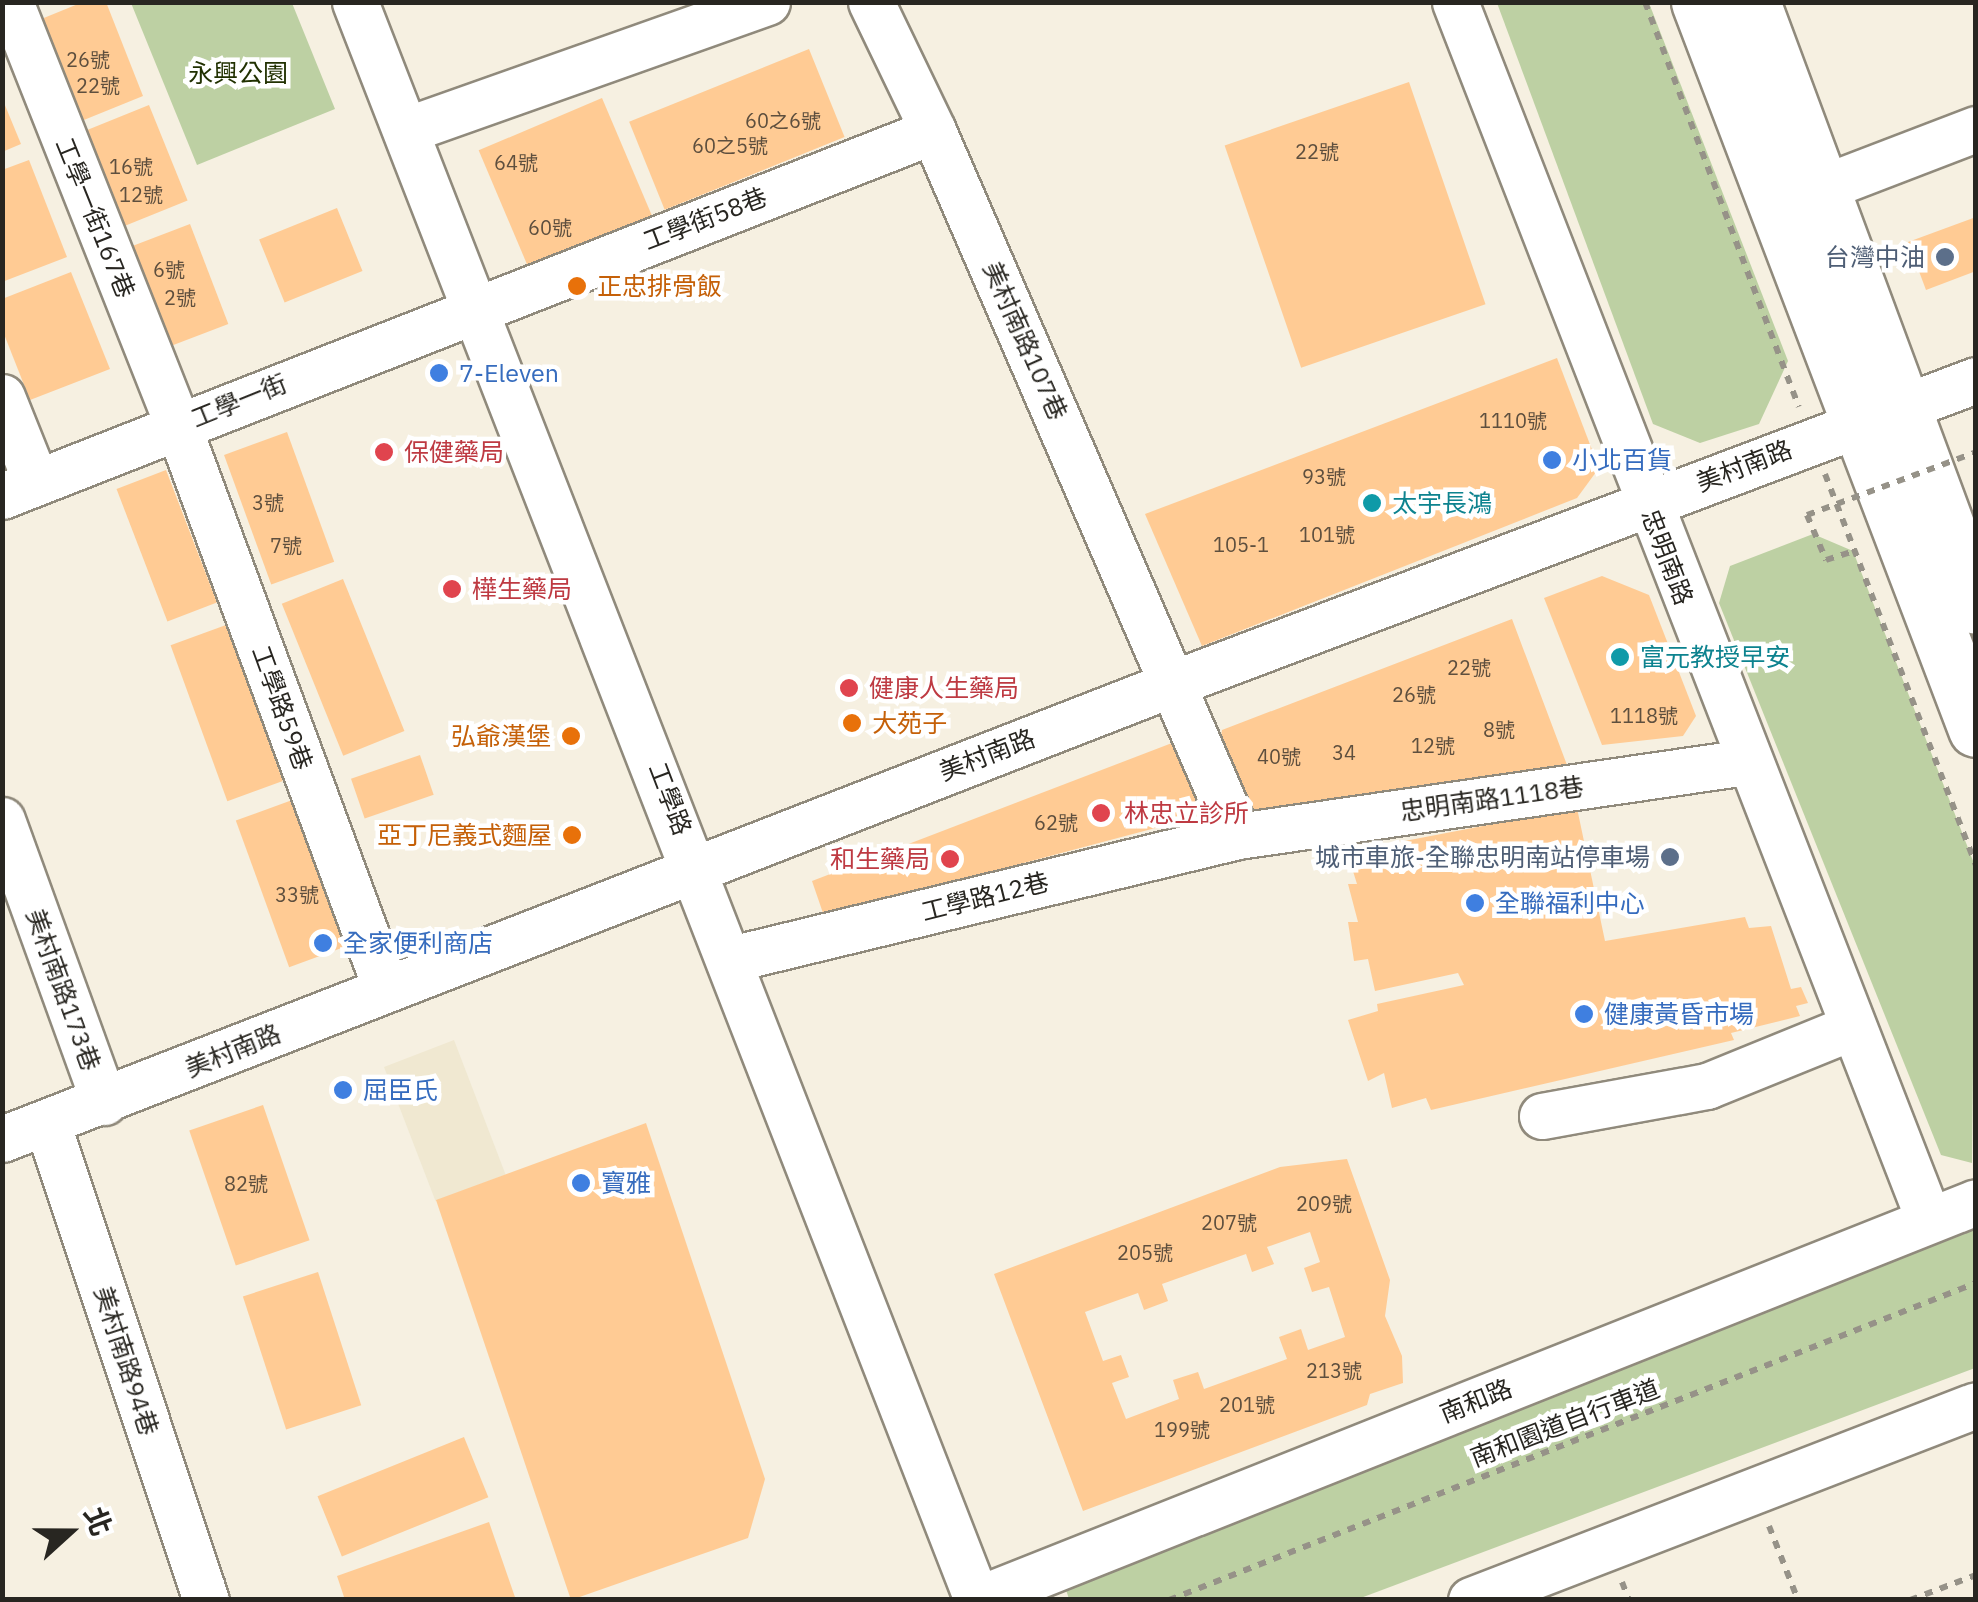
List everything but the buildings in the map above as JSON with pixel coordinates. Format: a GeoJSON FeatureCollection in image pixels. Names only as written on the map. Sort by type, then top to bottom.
{"type":"FeatureCollection","features":[{"type":"Feature","properties":{"kind":"main road"},"geometry":{"type":"LineString","coordinates":[[1699,2],[1882,415],[1976,606]]}},
{"type":"Feature","properties":{"kind":"main road"},"geometry":{"type":"LineString","coordinates":[[1752,2],[1822,188],[1882,415],[1902,534],[1976,728]]}},
{"type":"Feature","properties":{"kind":"street","name":"工學路"},"geometry":{"type":"LineString","coordinates":[[355,2],[697,868],[977,1599]]}},
{"type":"Feature","properties":{"kind":"street"},"geometry":{"type":"LineString","coordinates":[[406,130],[768,2]]}},
{"type":"Feature","properties":{"kind":"street","name":"美村南路107巷"},"geometry":{"type":"LineString","coordinates":[[871,2],[933,131],[1238,836]]}},
{"type":"Feature","properties":{"kind":"street","name":"忠明南路"},"geometry":{"type":"LineString","coordinates":[[1455,2],[1746,762],[1929,1220]]}},
{"type":"Feature","properties":{"kind":"street","name":"工學一街167巷"},"geometry":{"type":"LineString","coordinates":[[15,8],[178,426]]}},
{"type":"Feature","properties":{"kind":"street"},"geometry":{"type":"LineString","coordinates":[[1822,188],[1976,129]]}},
{"type":"Feature","properties":{"kind":"street","name":"工學街58巷"},"geometry":{"type":"LineString","coordinates":[[476,307],[933,131]]}},
{"type":"Feature","properties":{"kind":"street","name":"工學一街"},"geometry":{"type":"LineString","coordinates":[[19,489],[476,307]]}},
{"type":"Feature","properties":{"kind":"street","name":"美村南路"},"geometry":{"type":"LineString","coordinates":[[2,1139],[1174,682],[1976,380]]}},
{"type":"Feature","properties":{"kind":"street"},"geometry":{"type":"LineString","coordinates":[[2,397],[19,489]]}},
{"type":"Feature","properties":{"kind":"street","name":"工學路59巷"},"geometry":{"type":"LineString","coordinates":[[178,426],[386,989]]}},
{"type":"Feature","properties":{"kind":"street","name":"忠明南路1118巷"},"geometry":{"type":"LineString","coordinates":[[1238,836],[1746,762]]}},
{"type":"Feature","properties":{"kind":"street","name":"美村南路173巷"},"geometry":{"type":"LineString","coordinates":[[2,820],[104,1102]]}},
{"type":"Feature","properties":{"kind":"street","name":"工學路12巷"},"geometry":{"type":"LineString","coordinates":[[731,959],[1238,836]]}},
{"type":"Feature","properties":{"kind":"street"},"geometry":{"type":"LineString","coordinates":[[1542,1116],[1707,1086],[1852,1027]]}},
{"type":"Feature","properties":{"kind":"street","name":"美村南路94巷"},"geometry":{"type":"LineString","coordinates":[[47,1123],[206,1600]]}},
{"type":"Feature","properties":{"kind":"street","name":"南和路"},"geometry":{"type":"LineString","coordinates":[[977,1599],[1976,1202]]}},
{"type":"Feature","properties":{"kind":"street"},"geometry":{"type":"LineString","coordinates":[[1471,1600],[1753,1487],[1976,1405]]}},
{"type":"Feature","properties":{"kind":"path"},"geometry":{"type":"LineString","coordinates":[[1902,534],[1826,560],[1807,515],[1976,452]]}},
{"type":"Feature","properties":{"kind":"path","name":"南和園道自行車道"},"geometry":{"type":"LineString","coordinates":[[1168,1600],[1976,1283]]}},
{"type":"Feature","properties":{"kind":"path"},"geometry":{"type":"LineString","coordinates":[[1753,1487],[1798,1600]]}},
{"type":"Feature","properties":{"kind":"path"},"geometry":{"type":"LineString","coordinates":[[1910,1600],[1976,1576]]}},
{"type":"Feature","properties":{"kind":"shaded area"},"geometry":{"type":"Polygon","coordinates":[[[454,1040],[506,1174],[436,1201],[384,1067],[454,1040]]]}},
{"type":"Feature","properties":{"kind":"green space","name":"永興公園"},"geometry":{"type":"Polygon","coordinates":[[[131,3],[292,3],[335,109],[197,165],[131,3]]]}},
{"type":"Feature","properties":{"kind":"green space"},"geometry":{"type":"Polygon","coordinates":[[[1497,3],[1649,3],[1788,361],[1759,424],[1700,443],[1653,424],[1497,3]]]}},
{"type":"Feature","properties":{"kind":"green space"},"geometry":{"type":"Polygon","coordinates":[[[1813,534],[1853,551],[1975,866],[1972,1163],[1941,1155],[1719,603],[1730,566],[1813,534]]]}},
{"type":"Feature","properties":{"kind":"green space"},"geometry":{"type":"Polygon","coordinates":[[[1975,1210],[1975,1368],[1358,1599],[1069,1599],[1054,1553],[1975,1210]]]}},
{"type":"Feature","properties":{"kind":"place","name":"台灣中油"},"geometry":{"type":"Point","coordinates":[1945,257]}},
{"type":"Feature","properties":{"kind":"place","name":"正忠排骨飯"},"geometry":{"type":"Point","coordinates":[577,286]}},
{"type":"Feature","properties":{"kind":"place","name":"7-Eleven"},"geometry":{"type":"Point","coordinates":[439,373]}},
{"type":"Feature","properties":{"kind":"place","name":"保健藥局"},"geometry":{"type":"Point","coordinates":[384,452]}},
{"type":"Feature","properties":{"kind":"place","name":"小北百貨"},"geometry":{"type":"Point","coordinates":[1552,460]}},
{"type":"Feature","properties":{"kind":"place","name":"太宇長鴻"},"geometry":{"type":"Point","coordinates":[1372,503]}},
{"type":"Feature","properties":{"kind":"place","name":"樺生藥局"},"geometry":{"type":"Point","coordinates":[452,589]}},
{"type":"Feature","properties":{"kind":"place","name":"富元教授早安"},"geometry":{"type":"Point","coordinates":[1620,657]}},
{"type":"Feature","properties":{"kind":"place","name":"健康人生藥局"},"geometry":{"type":"Point","coordinates":[849,688]}},
{"type":"Feature","properties":{"kind":"place","name":"大苑子"},"geometry":{"type":"Point","coordinates":[852,723]}},
{"type":"Feature","properties":{"kind":"place","name":"弘爺漢堡"},"geometry":{"type":"Point","coordinates":[571,736]}},
{"type":"Feature","properties":{"kind":"place","name":"林忠立診所"},"geometry":{"type":"Point","coordinates":[1101,813]}},
{"type":"Feature","properties":{"kind":"place","name":"亞丁尼義式麵屋"},"geometry":{"type":"Point","coordinates":[572,835]}},
{"type":"Feature","properties":{"kind":"place","name":"城市車旅-全聯忠明南站停車場"},"geometry":{"type":"Point","coordinates":[1670,857]}},
{"type":"Feature","properties":{"kind":"place","name":"和生藥局"},"geometry":{"type":"Point","coordinates":[950,859]}},
{"type":"Feature","properties":{"kind":"place","name":"全聯福利中心"},"geometry":{"type":"Point","coordinates":[1475,903]}},
{"type":"Feature","properties":{"kind":"place","name":"全家便利商店"},"geometry":{"type":"Point","coordinates":[323,943]}},
{"type":"Feature","properties":{"kind":"place","name":"健康黃昏市場"},"geometry":{"type":"Point","coordinates":[1584,1014]}},
{"type":"Feature","properties":{"kind":"place","name":"屈臣氏"},"geometry":{"type":"Point","coordinates":[343,1090]}},
{"type":"Feature","properties":{"kind":"place","name":"寶雅"},"geometry":{"type":"Point","coordinates":[581,1183]}}]}
